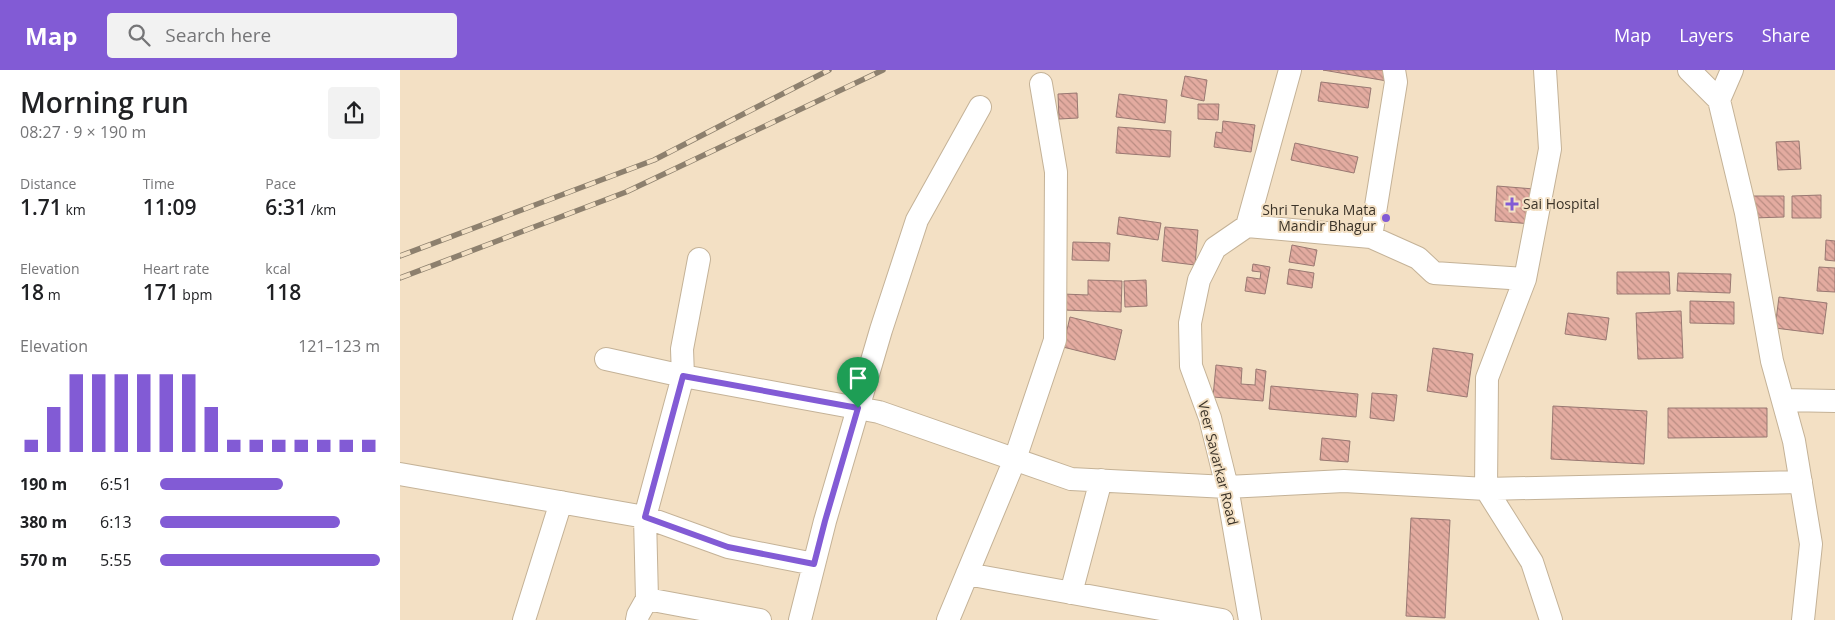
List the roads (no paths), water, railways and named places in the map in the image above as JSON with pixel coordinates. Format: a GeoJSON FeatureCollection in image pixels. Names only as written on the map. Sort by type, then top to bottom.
{"type":"FeatureCollection","features":[{"type":"Feature","properties":{"kind":"street"},"geometry":{"type":"LineString","coordinates":[[1290,70],[1247,226],[1371,238],[1418,258],[1434,273],[1525,279]]}},
{"type":"Feature","properties":{"kind":"street"},"geometry":{"type":"LineString","coordinates":[[1371,238],[1396,82],[1394,70]]}},
{"type":"Feature","properties":{"kind":"street"},"geometry":{"type":"LineString","coordinates":[[1544,70],[1550,149],[1525,279],[1488,378],[1486,489],[1532,562],[1551,620]]}},
{"type":"Feature","properties":{"kind":"street"},"geometry":{"type":"LineString","coordinates":[[1689,70],[1719,100],[1746,213],[1772,360],[1794,441],[1811,544],[1803,620]]}},
{"type":"Feature","properties":{"kind":"street"},"geometry":{"type":"LineString","coordinates":[[1719,100],[1732,70]]}},
{"type":"Feature","properties":{"kind":"street"},"geometry":{"type":"LineString","coordinates":[[948,620],[1015,459],[1055,340],[1056,172],[1041,84]]}},
{"type":"Feature","properties":{"kind":"street"},"geometry":{"type":"LineString","coordinates":[[800,620],[825,521],[858,408],[917,220],[980,107]]}},
{"type":"Feature","properties":{"kind":"street","name":"Veer Savarkar Road"},"geometry":{"type":"LineString","coordinates":[[1247,226],[1215,248],[1200,280],[1190,323],[1191,366],[1210,418],[1227,488],[1250,620]]}},
{"type":"Feature","properties":{"kind":"street"},"geometry":{"type":"LineString","coordinates":[[637,620],[647,599],[645,517],[683,376],[682,349],[699,259]]}},
{"type":"Feature","properties":{"kind":"street"},"geometry":{"type":"LineString","coordinates":[[606,359],[683,376],[879,412],[1071,479],[1227,488],[1344,481],[1486,489],[1801,482]]}},
{"type":"Feature","properties":{"kind":"street"},"geometry":{"type":"LineString","coordinates":[[1783,400],[1835,401]]}},
{"type":"Feature","properties":{"kind":"street"},"geometry":{"type":"LineString","coordinates":[[400,474],[645,517],[728,547],[814,564]]}},
{"type":"Feature","properties":{"kind":"street"},"geometry":{"type":"LineString","coordinates":[[1071,593],[1101,480]]}},
{"type":"Feature","properties":{"kind":"street"},"geometry":{"type":"LineString","coordinates":[[524,620],[561,502]]}},
{"type":"Feature","properties":{"kind":"street"},"geometry":{"type":"LineString","coordinates":[[967,574],[1222,620]]}},
{"type":"Feature","properties":{"kind":"street"},"geometry":{"type":"LineString","coordinates":[[647,599],[760,620]]}},
{"type":"Feature","properties":{"kind":"railway"},"geometry":{"type":"LineString","coordinates":[[400,256],[654,160],[829,70]]}},
{"type":"Feature","properties":{"kind":"railway"},"geometry":{"type":"LineString","coordinates":[[400,278],[626,192],[883,70]]}},
{"type":"Feature","properties":{"kind":"place","name":"Sai Hospital"},"geometry":{"type":"Point","coordinates":[1512,204]}},
{"type":"Feature","properties":{"kind":"place","name":"Shri Tenuka Mata Mandir Bhagur"},"geometry":{"type":"Point","coordinates":[1386,218]}}]}
